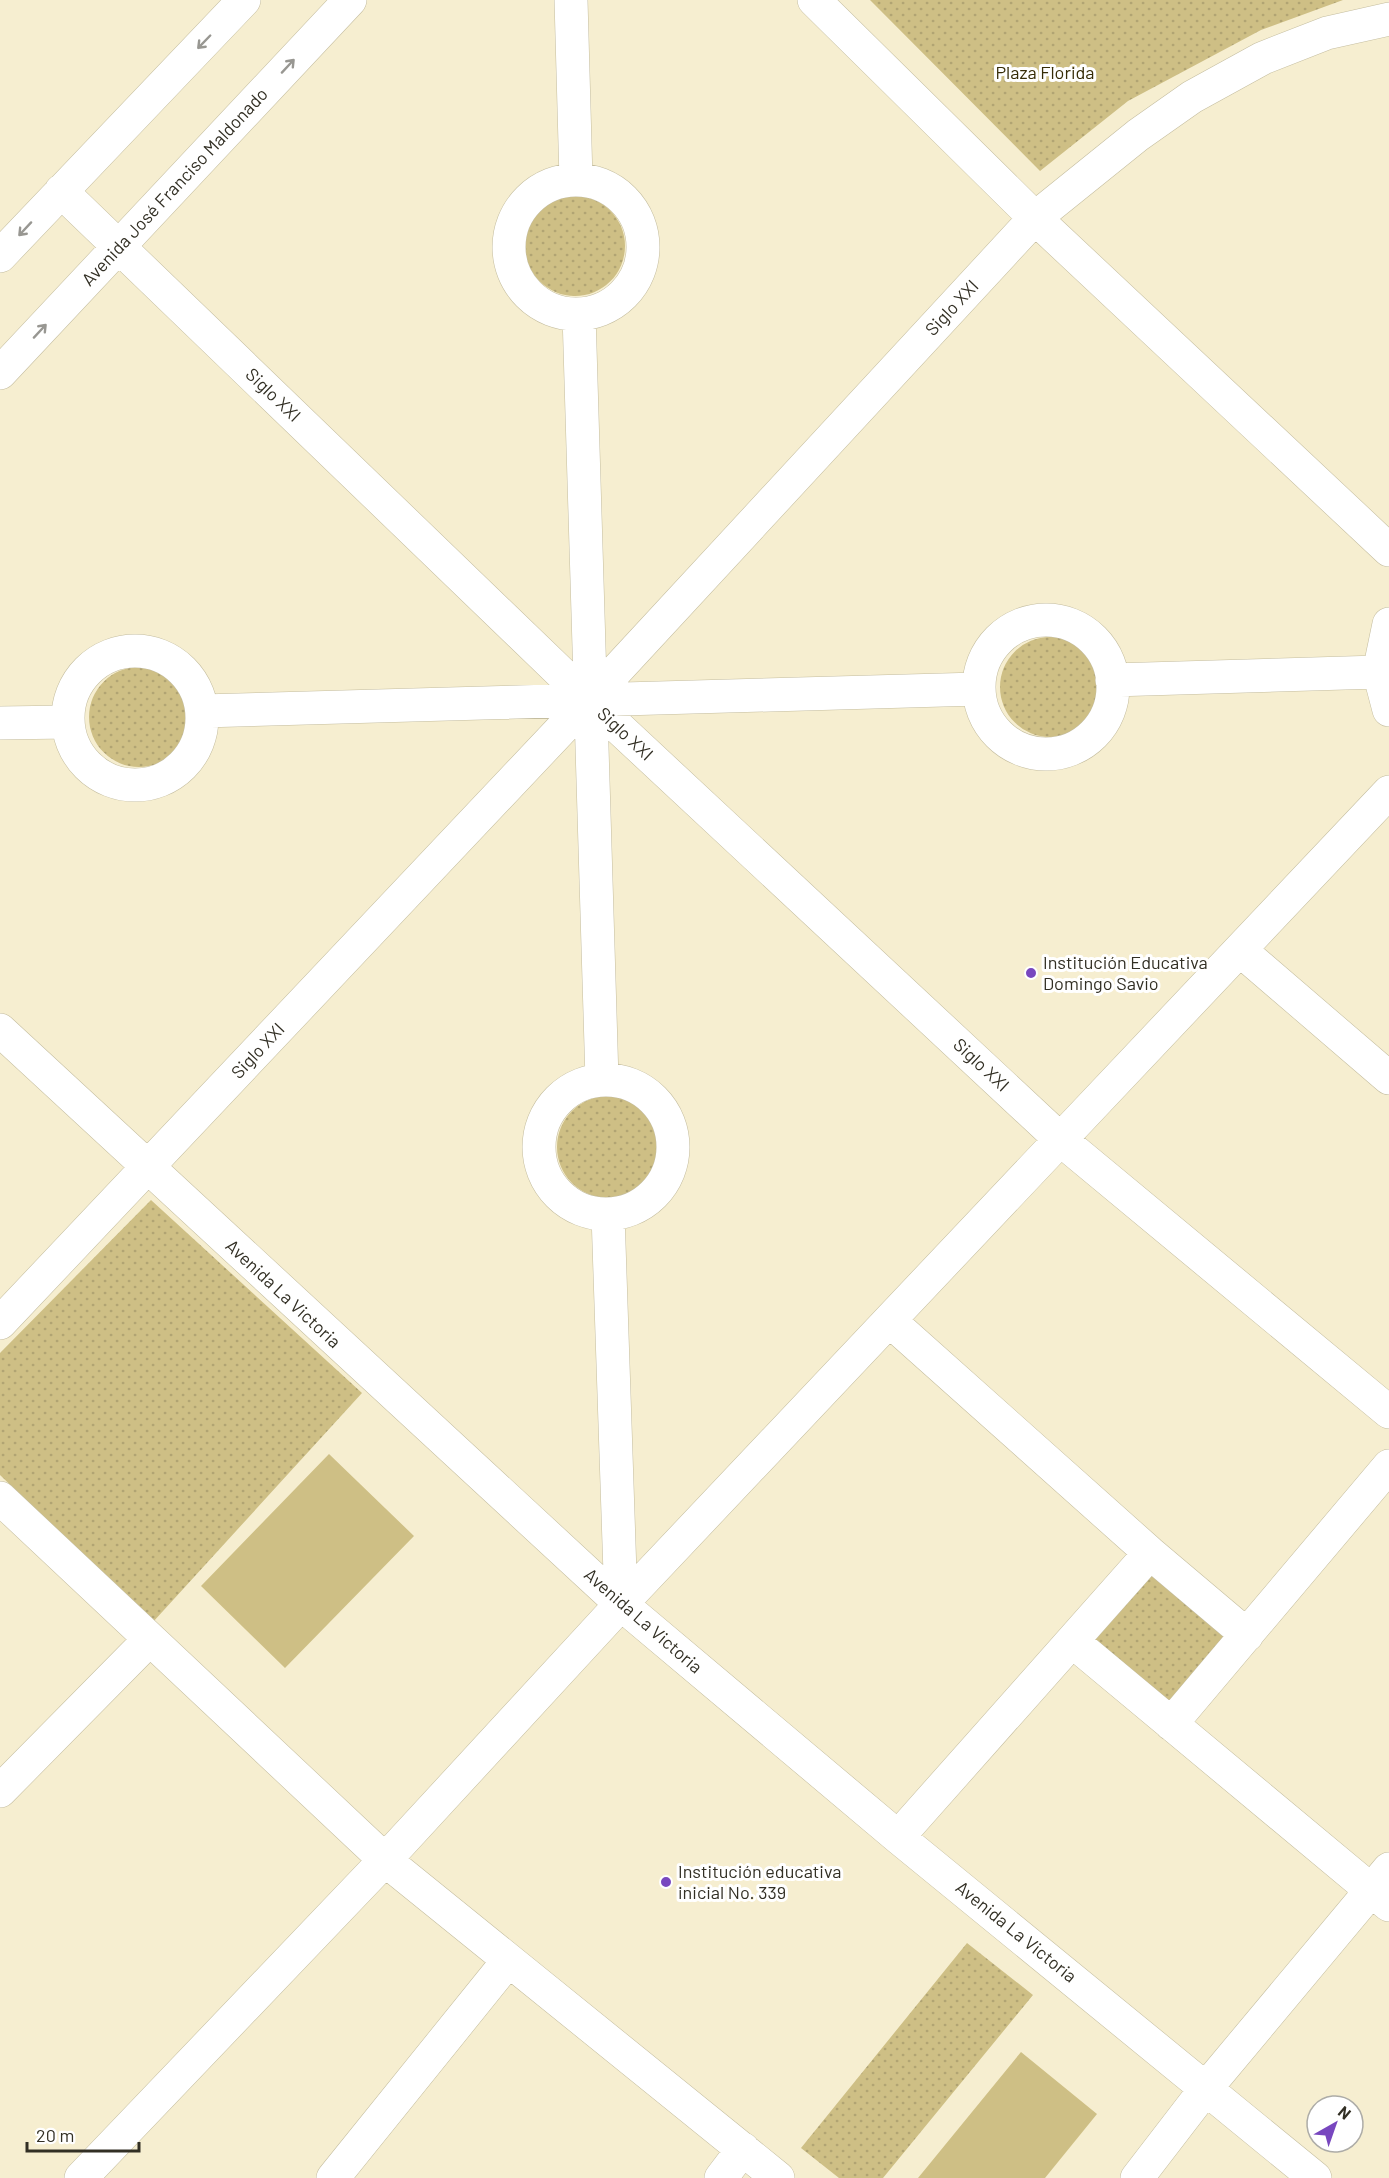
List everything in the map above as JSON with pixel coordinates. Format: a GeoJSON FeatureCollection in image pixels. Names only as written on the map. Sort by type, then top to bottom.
{"type":"FeatureCollection","features":[{"type":"Feature","properties":{"kind":"street"},"geometry":{"type":"LineString","coordinates":[[0,256],[244,0]]}},
{"type":"Feature","properties":{"kind":"street","name":"Avenida José Franciso Maldonado"},"geometry":{"type":"LineString","coordinates":[[0,373],[350,0]]}},
{"type":"Feature","properties":{"kind":"street"},"geometry":{"type":"LineString","coordinates":[[571,0],[576,180]]}},
{"type":"Feature","properties":{"kind":"street"},"geometry":{"type":"LineString","coordinates":[[814,0],[1035,218],[1389,550]]}},
{"type":"Feature","properties":{"kind":"street","name":"Siglo XXI"},"geometry":{"type":"LineString","coordinates":[[0,1323],[589,700],[1035,218],[1138,135],[1192,97],[1263,58],[1327,33],[1389,19]]}},
{"type":"Feature","properties":{"kind":"street"},"geometry":{"type":"LineString","coordinates":[[576,180],[604,187],[627,203],[637,219],[643,247],[638,274],[628,290],[614,303],[597,311],[579,314],[561,312],[530,296],[519,282],[512,266],[509,248],[511,230],[518,214],[529,200],[543,189],[576,180]]}},
{"type":"Feature","properties":{"kind":"street","name":"Siglo XXI"},"geometry":{"type":"LineString","coordinates":[[61,191],[589,700],[1061,1140],[1389,1412]]}},
{"type":"Feature","properties":{"kind":"street"},"geometry":{"type":"LineString","coordinates":[[579,314],[602,1080]]}},
{"type":"Feature","properties":{"kind":"street"},"geometry":{"type":"LineString","coordinates":[[1051,620],[1069,624],[1086,633],[1099,646],[1108,662],[1112,680],[1112,698],[1107,716],[1084,742],[1068,750],[1051,754],[1032,753],[1015,747],[1000,736],[989,722],[981,706],[978,688],[984,661],[999,638],[1023,624],[1051,620]]}},
{"type":"Feature","properties":{"kind":"street"},"geometry":{"type":"LineString","coordinates":[[1389,624],[1379,672],[1389,710]]}},
{"type":"Feature","properties":{"kind":"street"},"geometry":{"type":"LineString","coordinates":[[139,651],[157,655],[174,663],[188,676],[197,692],[202,711],[201,729],[187,761],[174,773],[141,785],[114,781],[92,769],[75,747],[68,722],[69,703],[76,686],[87,670],[111,656],[139,651]]}},
{"type":"Feature","properties":{"kind":"street"},"geometry":{"type":"LineString","coordinates":[[1112,680],[1379,672]]}},
{"type":"Feature","properties":{"kind":"street","name":"Siglo XXI"},"geometry":{"type":"LineString","coordinates":[[202,711],[978,688]]}},
{"type":"Feature","properties":{"kind":"street"},"geometry":{"type":"LineString","coordinates":[[0,723],[68,722]]}},
{"type":"Feature","properties":{"kind":"street"},"geometry":{"type":"LineString","coordinates":[[81,2178],[385,1860],[621,1604],[1389,792]]}},
{"type":"Feature","properties":{"kind":"street"},"geometry":{"type":"LineString","coordinates":[[1240,950],[1389,1078]]}},
{"type":"Feature","properties":{"kind":"street","name":"Avenida La Victoria"},"geometry":{"type":"LineString","coordinates":[[0,1030],[621,1604],[898,1837],[1316,2178]]}},
{"type":"Feature","properties":{"kind":"street"},"geometry":{"type":"LineString","coordinates":[[602,1080],[621,1082],[639,1089],[654,1101],[666,1116],[671,1135],[672,1154],[668,1172],[658,1189],[644,1202],[627,1211],[608,1214],[590,1212],[574,1206],[560,1196],[549,1182],[538,1149],[546,1116],[556,1102],[569,1090],[585,1083],[602,1080]]}},
{"type":"Feature","properties":{"kind":"street"},"geometry":{"type":"LineString","coordinates":[[608,1214],[621,1604]]}},
{"type":"Feature","properties":{"kind":"street"},"geometry":{"type":"LineString","coordinates":[[890,1321],[1150,1553],[1247,1635]]}},
{"type":"Feature","properties":{"kind":"street"},"geometry":{"type":"LineString","coordinates":[[1171,1724],[1389,1466]]}},
{"type":"Feature","properties":{"kind":"street"},"geometry":{"type":"LineString","coordinates":[[0,1498],[385,1860],[778,2178]]}},
{"type":"Feature","properties":{"kind":"street"},"geometry":{"type":"LineString","coordinates":[[898,1837],[1150,1553]]}},
{"type":"Feature","properties":{"kind":"street"},"geometry":{"type":"LineString","coordinates":[[0,1791],[149,1640]]}},
{"type":"Feature","properties":{"kind":"street"},"geometry":{"type":"LineString","coordinates":[[1072,1641],[1171,1724],[1383,1888],[1207,2087],[1137,2178]]}},
{"type":"Feature","properties":{"kind":"street"},"geometry":{"type":"LineString","coordinates":[[333,2178],[508,1961]]}},
{"type":"Feature","properties":{"kind":"street"},"geometry":{"type":"LineString","coordinates":[[721,2178],[743,2149]]}},
{"type":"Feature","properties":{"kind":"green space","name":"Plaza Florida"},"geometry":{"type":"Polygon","coordinates":[[[870,0],[1343,0],[1261,30],[1128,101],[1040,171],[870,0]]]}},
{"type":"Feature","properties":{"kind":"green space"},"geometry":{"type":"Polygon","coordinates":[[[565,196],[585,196],[611,210],[622,227],[625,246],[622,265],[611,282],[585,296],[565,296],[547,288],[533,274],[525,256],[525,236],[533,218],[547,204],[565,196]]]}},
{"type":"Feature","properties":{"kind":"green space"},"geometry":{"type":"Polygon","coordinates":[[[1040,637],[1060,637],[1086,651],[1097,668],[1100,687],[1097,706],[1086,723],[1060,737],[1040,737],[1022,729],[1008,715],[1000,697],[1000,677],[1008,659],[1022,645],[1040,637]]]}},
{"type":"Feature","properties":{"kind":"green space"},"geometry":{"type":"Polygon","coordinates":[[[129,667],[149,667],[175,681],[186,698],[189,717],[186,736],[175,753],[149,767],[129,767],[111,759],[97,745],[89,727],[89,707],[97,689],[111,675],[129,667]]]}},
{"type":"Feature","properties":{"kind":"green space"},"geometry":{"type":"Polygon","coordinates":[[[608,1096],[627,1100],[644,1111],[655,1128],[659,1147],[655,1166],[644,1183],[627,1194],[608,1198],[589,1194],[572,1183],[561,1166],[557,1147],[561,1128],[572,1111],[589,1100],[608,1096]]]}},
{"type":"Feature","properties":{"kind":"green space"},"geometry":{"type":"Polygon","coordinates":[[[151,1200],[362,1393],[153,1622],[0,1475],[0,1353],[151,1200]]]}},
{"type":"Feature","properties":{"kind":"green space"},"geometry":{"type":"Polygon","coordinates":[[[329,1454],[414,1536],[285,1668],[201,1586],[329,1454]]]}},
{"type":"Feature","properties":{"kind":"green space"},"geometry":{"type":"Polygon","coordinates":[[[1153,1570],[1233,1635],[1170,1712],[1091,1645],[1153,1570]]]}},
{"type":"Feature","properties":{"kind":"green space"},"geometry":{"type":"Polygon","coordinates":[[[967,1943],[1033,1995],[883,2178],[839,2178],[801,2148],[967,1943]]]}},
{"type":"Feature","properties":{"kind":"green space"},"geometry":{"type":"Polygon","coordinates":[[[1021,2052],[1097,2114],[1045,2178],[918,2178],[1021,2052]]]}},
{"type":"Feature","properties":{"kind":"place","name":"Institución Educativa Domingo Savio"},"geometry":{"type":"Point","coordinates":[1031,973]}},
{"type":"Feature","properties":{"kind":"place","name":"Institución educativa inicial No. 339"},"geometry":{"type":"Point","coordinates":[666,1882]}}]}
